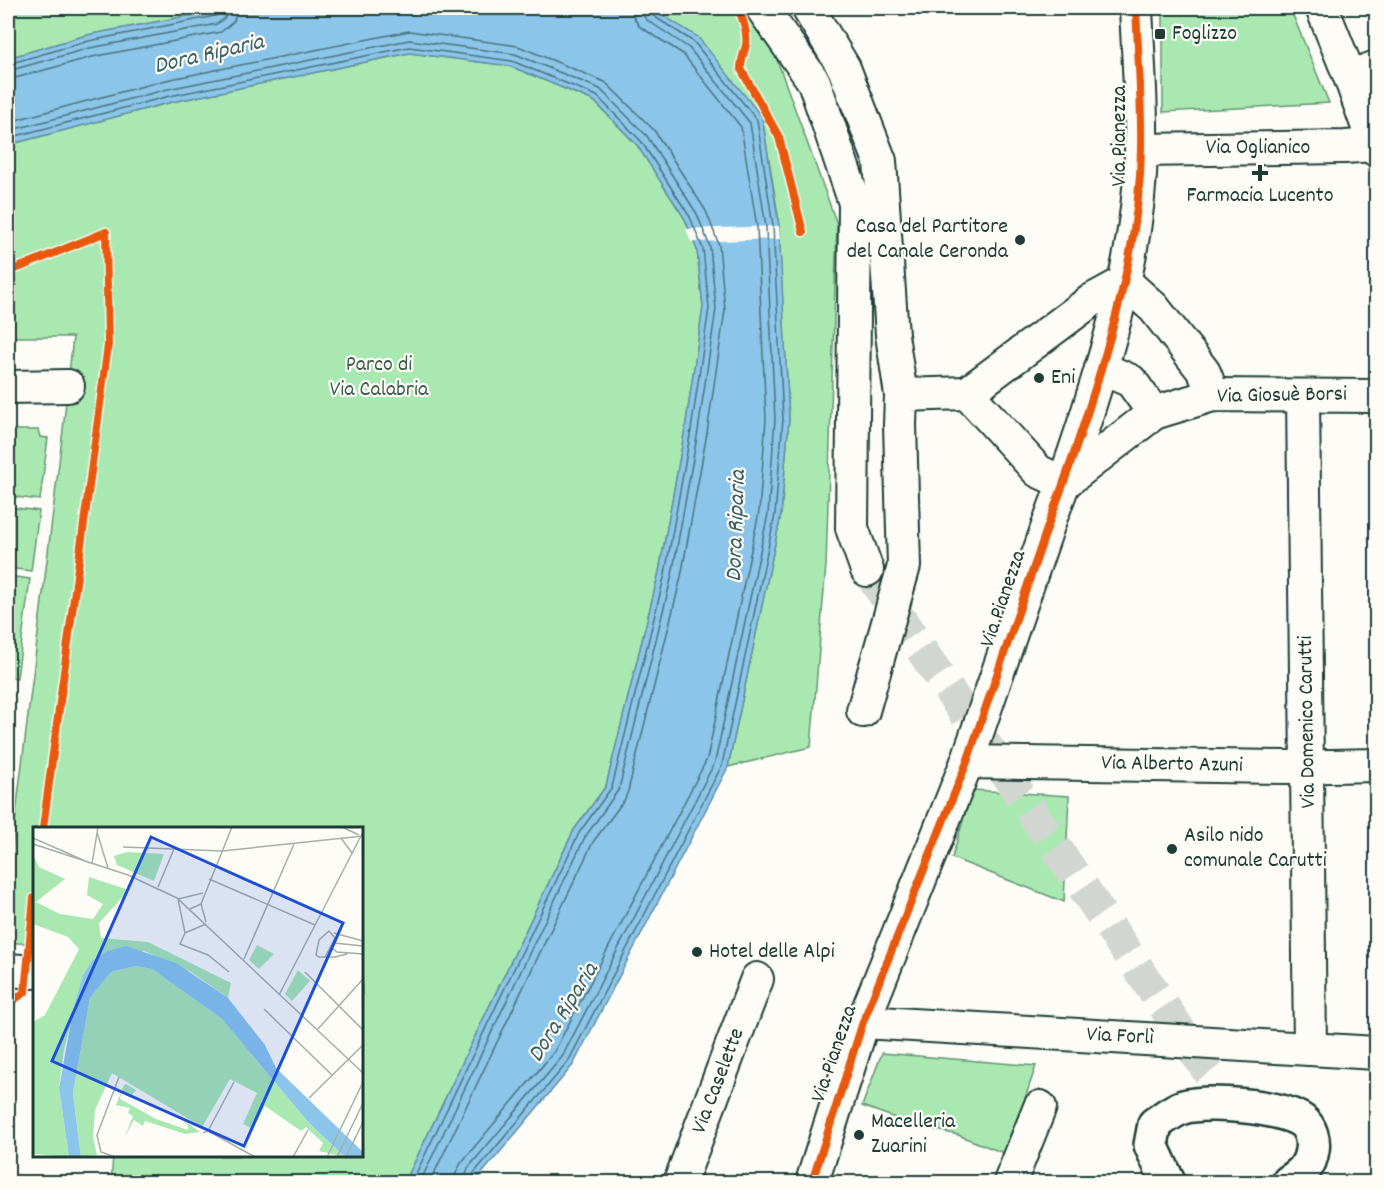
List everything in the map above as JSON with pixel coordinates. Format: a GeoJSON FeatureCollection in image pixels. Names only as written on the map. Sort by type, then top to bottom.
{"type":"FeatureCollection","features":[{"type":"Feature","properties":{"kind":"main road"},"geometry":{"type":"LineString","coordinates":[[1172,1179],[1151,1145],[1155,1124],[1174,1111],[1197,1105],[1237,1104],[1302,1121],[1313,1142],[1303,1176]]}},
{"type":"Feature","properties":{"kind":"street"},"geometry":{"type":"LineString","coordinates":[[762,8],[814,82],[855,203],[852,528],[867,570]]}},
{"type":"Feature","properties":{"kind":"street"},"geometry":{"type":"LineString","coordinates":[[808,8],[844,68],[880,161],[891,335],[901,395],[904,566],[863,711]]}},
{"type":"Feature","properties":{"kind":"street","name":"Via Pianezza"},"geometry":{"type":"LineString","coordinates":[[812,1182],[863,1022],[968,762],[1064,483],[1101,368],[1125,282],[1136,211],[1141,150],[1136,8]]}},
{"type":"Feature","properties":{"kind":"street"},"geometry":{"type":"LineString","coordinates":[[1322,8],[1364,72],[1375,147]]}},
{"type":"Feature","properties":{"kind":"street","name":"Via Oglianico"},"geometry":{"type":"LineString","coordinates":[[1141,150],[1375,147]]}},
{"type":"Feature","properties":{"kind":"street"},"geometry":{"type":"LineString","coordinates":[[901,395],[967,393],[1092,300],[1125,282],[1161,317],[1204,372],[1213,395]]}},
{"type":"Feature","properties":{"kind":"street"},"geometry":{"type":"LineString","coordinates":[[967,393],[1038,471],[1064,483],[1154,413],[1131,381],[1101,368]]}},
{"type":"Feature","properties":{"kind":"street"},"geometry":{"type":"LineString","coordinates":[[8,387],[68,387]]}},
{"type":"Feature","properties":{"kind":"street","name":"Via Giosuè Borsi"},"geometry":{"type":"LineString","coordinates":[[1154,413],[1213,395],[1377,396]]}},
{"type":"Feature","properties":{"kind":"street","name":"Via Domenico Carutti"},"geometry":{"type":"LineString","coordinates":[[1303,396],[1310,1049]]}},
{"type":"Feature","properties":{"kind":"street","name":"Via Alberto Azuni"},"geometry":{"type":"LineString","coordinates":[[968,762],[1377,765]]}},
{"type":"Feature","properties":{"kind":"street"},"geometry":{"type":"LineString","coordinates":[[8,970],[33,972]]}},
{"type":"Feature","properties":{"kind":"street","name":"Via Caselette"},"geometry":{"type":"LineString","coordinates":[[680,1182],[757,979]]}},
{"type":"Feature","properties":{"kind":"street","name":"Via Forlì"},"geometry":{"type":"LineString","coordinates":[[863,1022],[1377,1053]]}},
{"type":"Feature","properties":{"kind":"street"},"geometry":{"type":"LineString","coordinates":[[1010,1182],[1040,1107]]}},
{"type":"Feature","properties":{"kind":"green space"},"geometry":{"type":"Polygon","coordinates":[[[8,8],[229,8],[87,35],[8,58],[8,8]]]}},
{"type":"Feature","properties":{"kind":"green space"},"geometry":{"type":"Polygon","coordinates":[[[651,8],[758,8],[837,224],[826,565],[811,747],[728,767],[781,515],[789,419],[778,215],[762,117],[651,8]]]}},
{"type":"Feature","properties":{"kind":"green space"},"geometry":{"type":"Polygon","coordinates":[[[1163,8],[1290,8],[1329,103],[1163,112],[1163,8]]]}},
{"type":"Feature","properties":{"kind":"green space","name":"Parco di Via Calabria"},"geometry":{"type":"Polygon","coordinates":[[[410,53],[510,66],[594,101],[637,145],[685,219],[697,250],[703,307],[685,429],[659,572],[606,786],[574,830],[405,1182],[111,1182],[113,1157],[363,1157],[363,827],[33,827],[33,943],[8,943],[8,878],[73,337],[8,337],[8,145],[172,102],[410,53]]]}},
{"type":"Feature","properties":{"kind":"green space"},"geometry":{"type":"Polygon","coordinates":[[[8,430],[38,430],[40,437],[48,438],[40,500],[8,496],[10,463],[8,430]]]}},
{"type":"Feature","properties":{"kind":"green space"},"geometry":{"type":"Polygon","coordinates":[[[8,507],[39,511],[31,571],[8,568],[8,507]]]}},
{"type":"Feature","properties":{"kind":"green space"},"geometry":{"type":"Polygon","coordinates":[[[8,576],[30,579],[17,678],[8,677],[8,576]]]}},
{"type":"Feature","properties":{"kind":"green space"},"geometry":{"type":"Polygon","coordinates":[[[972,790],[1069,796],[1064,902],[952,858],[972,790]]]}},
{"type":"Feature","properties":{"kind":"green space"},"geometry":{"type":"Polygon","coordinates":[[[882,1053],[1036,1066],[1006,1154],[958,1135],[912,1124],[862,1106],[882,1053]]]}},
{"type":"Feature","properties":{"kind":"water","name":"Dora Riparia"},"geometry":{"type":"Polygon","coordinates":[[[229,8],[651,8],[698,37],[762,117],[779,226],[789,419],[781,515],[728,767],[573,1065],[476,1182],[405,1182],[574,830],[606,786],[659,572],[685,429],[703,307],[697,250],[685,219],[637,145],[594,101],[510,66],[409,53],[172,102],[8,145],[8,58],[87,35],[229,8]]]}},
{"type":"Feature","properties":{"kind":"pier"},"geometry":{"type":"Polygon","coordinates":[[[779,226],[780,239],[691,242],[686,229],[779,226]]]}},
{"type":"Feature","properties":{"kind":"tunnel"},"geometry":{"type":"LineString","coordinates":[[867,570],[1216,1083]]}},
{"type":"Feature","properties":{"kind":"cycle path"},"geometry":{"type":"LineString","coordinates":[[738,8],[746,35],[741,69],[779,137],[803,232]]}},
{"type":"Feature","properties":{"kind":"cycle path"},"geometry":{"type":"LineString","coordinates":[[812,1182],[863,1022],[967,762],[1075,450],[1113,325],[1133,238],[1140,179],[1141,114],[1136,8]]}},
{"type":"Feature","properties":{"kind":"cycle path"},"geometry":{"type":"LineString","coordinates":[[8,272],[106,232],[108,345],[43,827]]}},
{"type":"Feature","properties":{"kind":"cycle path"},"geometry":{"type":"LineString","coordinates":[[8,1041],[11,1002],[25,992],[33,908]]}},
{"type":"Feature","properties":{"kind":"place","name":"Foglizzo"},"geometry":{"type":"Point","coordinates":[1160,34]}},
{"type":"Feature","properties":{"kind":"place","name":"Farmacia Lucento"},"geometry":{"type":"Point","coordinates":[1260,173]}},
{"type":"Feature","properties":{"kind":"place","name":"Casa del Partitore del Canale Ceronda"},"geometry":{"type":"Point","coordinates":[1020,240]}},
{"type":"Feature","properties":{"kind":"place","name":"Eni"},"geometry":{"type":"Point","coordinates":[1039,378]}},
{"type":"Feature","properties":{"kind":"place","name":"Asilo nido comunale Carutti"},"geometry":{"type":"Point","coordinates":[1172,849]}},
{"type":"Feature","properties":{"kind":"place","name":"Hotel delle Alpi"},"geometry":{"type":"Point","coordinates":[697,952]}},
{"type":"Feature","properties":{"kind":"place","name":"Macelleria Zuarini"},"geometry":{"type":"Point","coordinates":[859,1135]}}]}
